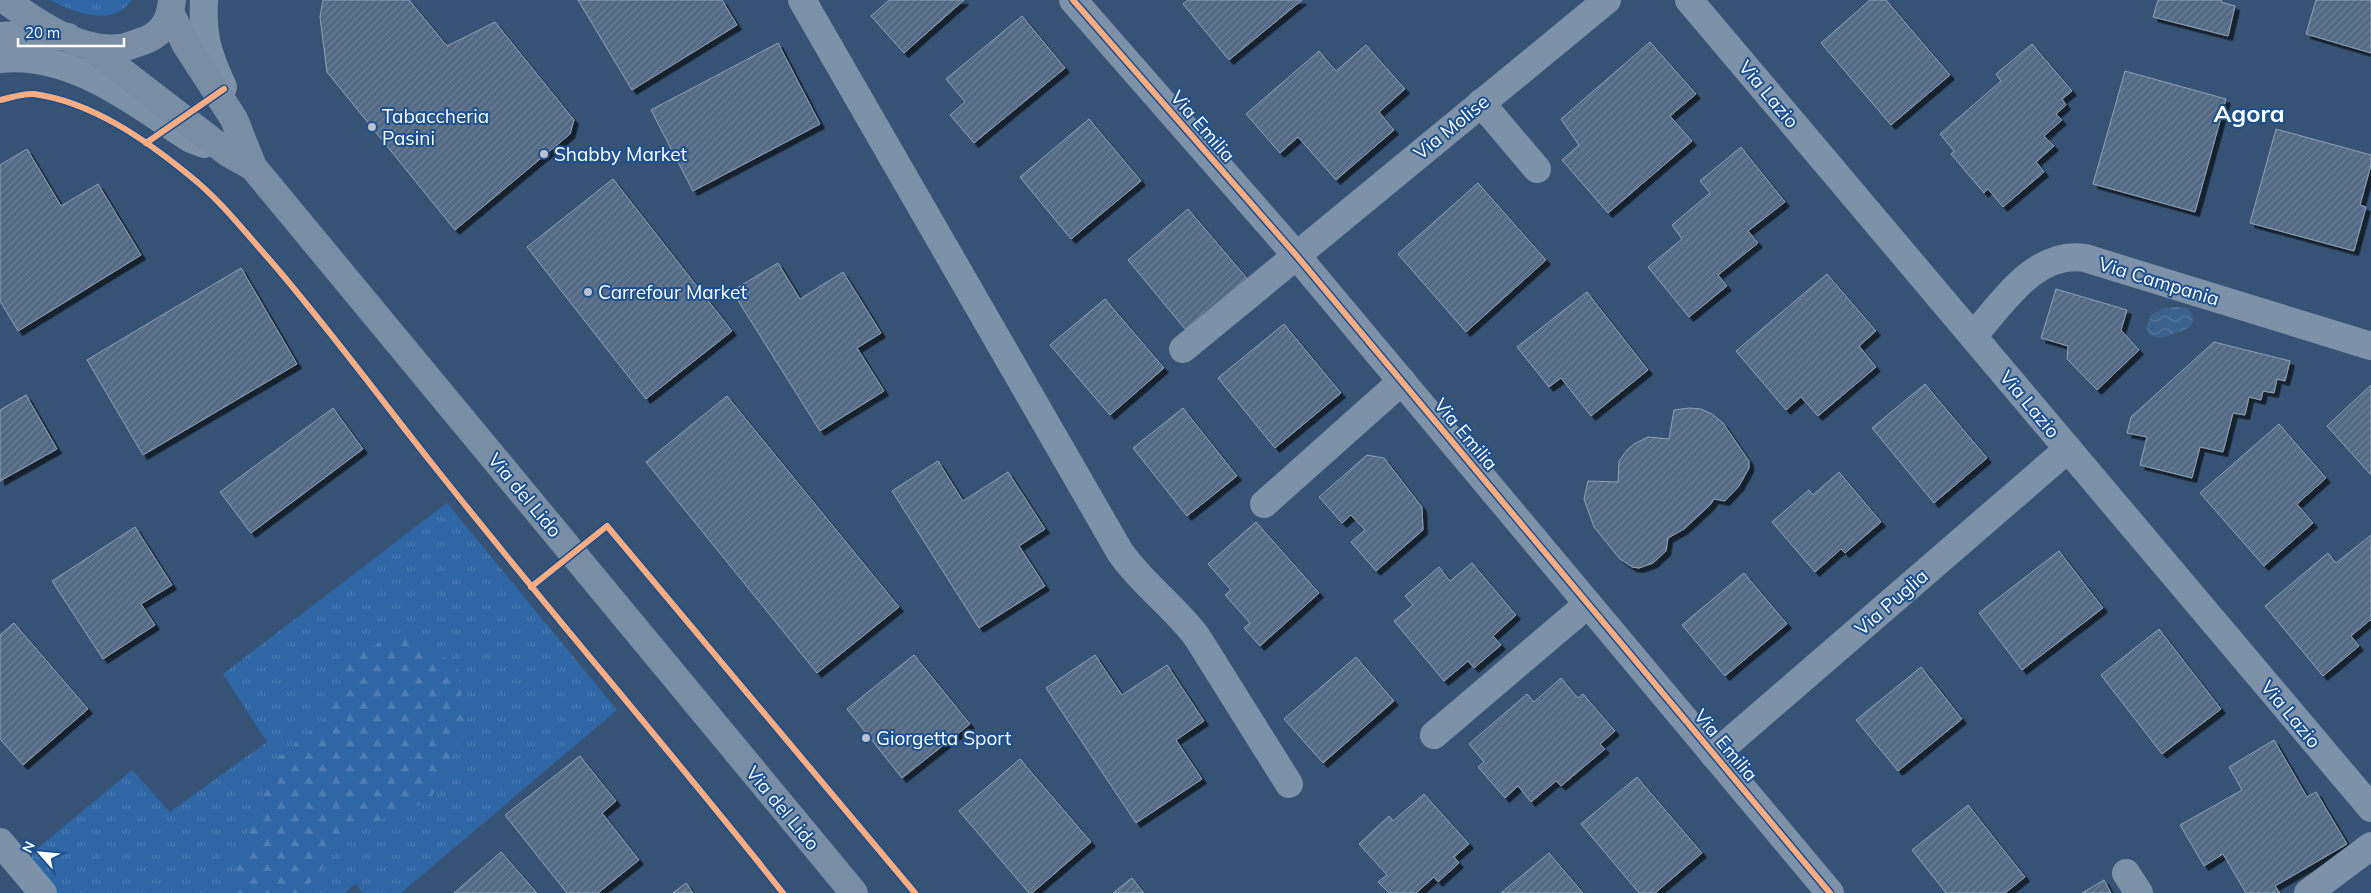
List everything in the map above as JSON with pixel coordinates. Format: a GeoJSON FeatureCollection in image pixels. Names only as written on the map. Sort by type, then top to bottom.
{"type":"FeatureCollection","features":[{"type":"Feature","properties":{"kind":"main road"},"geometry":{"type":"LineString","coordinates":[[5,0],[39,23],[79,42],[121,48],[150,39],[162,31],[171,7]]}},
{"type":"Feature","properties":{"kind":"main road","name":"Via del Lido"},"geometry":{"type":"LineString","coordinates":[[171,7],[186,45],[234,120],[253,167],[854,893]]}},
{"type":"Feature","properties":{"kind":"main road","name":"Via del Lido"},"geometry":{"type":"LineString","coordinates":[[79,42],[228,153],[253,167]]}},
{"type":"Feature","properties":{"kind":"street","name":"Via del Lido"},"geometry":{"type":"LineString","coordinates":[[204,0],[202,24],[209,57],[224,90],[234,120]]}},
{"type":"Feature","properties":{"kind":"street"},"geometry":{"type":"LineString","coordinates":[[802,0],[1120,552],[1140,578],[1182,617],[1197,636],[1289,784]]}},
{"type":"Feature","properties":{"kind":"street","name":"Via Emilia"},"geometry":{"type":"LineString","coordinates":[[1073,0],[1296,255],[1830,893]]}},
{"type":"Feature","properties":{"kind":"street","name":"Via Molise"},"geometry":{"type":"LineString","coordinates":[[1183,349],[1607,0]]}},
{"type":"Feature","properties":{"kind":"street","name":"Via Lazio"},"geometry":{"type":"LineString","coordinates":[[1689,0],[2371,808]]}},
{"type":"Feature","properties":{"kind":"street"},"geometry":{"type":"LineString","coordinates":[[0,36],[33,34],[79,42]]}},
{"type":"Feature","properties":{"kind":"street"},"geometry":{"type":"LineString","coordinates":[[0,59],[14,58],[64,66],[111,87],[191,139],[228,153]]}},
{"type":"Feature","properties":{"kind":"street"},"geometry":{"type":"LineString","coordinates":[[1481,103],[1537,169]]}},
{"type":"Feature","properties":{"kind":"street","name":"Via Campania"},"geometry":{"type":"LineString","coordinates":[[1972,336],[2032,272],[2044,264],[2068,257],[2085,258],[2371,346]]}},
{"type":"Feature","properties":{"kind":"street"},"geometry":{"type":"LineString","coordinates":[[1264,504],[1402,381]]}},
{"type":"Feature","properties":{"kind":"street","name":"Via Puglia"},"geometry":{"type":"LineString","coordinates":[[1714,754],[2068,449]]}},
{"type":"Feature","properties":{"kind":"street"},"geometry":{"type":"LineString","coordinates":[[1434,735],[1588,604]]}},
{"type":"Feature","properties":{"kind":"street"},"geometry":{"type":"LineString","coordinates":[[0,842],[43,893]]}},
{"type":"Feature","properties":{"kind":"street"},"geometry":{"type":"LineString","coordinates":[[2308,893],[2371,846]]}},
{"type":"Feature","properties":{"kind":"green space"},"geometry":{"type":"Polygon","coordinates":[[[50,0],[132,0],[123,9],[114,14],[104,16],[82,13],[50,0]]]}},
{"type":"Feature","properties":{"kind":"green space"},"geometry":{"type":"Polygon","coordinates":[[[447,503],[617,710],[401,893],[362,893],[356,883],[345,893],[57,893],[27,857],[132,770],[170,812],[267,742],[223,674],[447,503]]]}},
{"type":"Feature","properties":{"kind":"green space"},"geometry":{"type":"Polygon","coordinates":[[[399,634],[457,664],[466,725],[430,801],[352,830],[302,893],[227,893],[274,761],[323,721],[350,657],[399,634]]]}},
{"type":"Feature","properties":{"kind":"water"},"geometry":{"type":"Polygon","coordinates":[[[2164,308],[2188,308],[2193,315],[2192,325],[2189,328],[2161,338],[2149,335],[2146,328],[2151,315],[2164,308]]]}},
{"type":"Feature","properties":{"kind":"building"},"geometry":{"type":"Polygon","coordinates":[[[323,0],[409,0],[447,46],[495,22],[574,120],[570,134],[455,230],[327,72],[320,17],[323,0]]]}},
{"type":"Feature","properties":{"kind":"building"},"geometry":{"type":"Polygon","coordinates":[[[578,0],[722,0],[737,25],[632,90],[578,0]]]}},
{"type":"Feature","properties":{"kind":"building"},"geometry":{"type":"Polygon","coordinates":[[[889,0],[964,0],[904,53],[871,16],[889,0]]]}},
{"type":"Feature","properties":{"kind":"building"},"geometry":{"type":"Polygon","coordinates":[[[1188,0],[1302,0],[1229,60],[1183,4],[1188,0]]]}},
{"type":"Feature","properties":{"kind":"building"},"geometry":{"type":"Polygon","coordinates":[[[1870,0],[1886,0],[1950,75],[1891,125],[1821,43],[1870,0]]]}},
{"type":"Feature","properties":{"kind":"building"},"geometry":{"type":"Polygon","coordinates":[[[2158,0],[2222,0],[2221,2],[2235,6],[2228,36],[2153,17],[2158,0]]]}},
{"type":"Feature","properties":{"kind":"building"},"geometry":{"type":"Polygon","coordinates":[[[2316,0],[2371,0],[2371,53],[2306,34],[2316,0]]]}},
{"type":"Feature","properties":{"kind":"building"},"geometry":{"type":"Polygon","coordinates":[[[1022,16],[1065,68],[974,143],[950,115],[965,102],[946,79],[1022,16]]]}},
{"type":"Feature","properties":{"kind":"building"},"geometry":{"type":"Polygon","coordinates":[[[1650,42],[1696,94],[1670,116],[1692,141],[1608,213],[1562,160],[1579,145],[1561,119],[1650,42]]]}},
{"type":"Feature","properties":{"kind":"building"},"geometry":{"type":"Polygon","coordinates":[[[778,43],[820,124],[693,191],[651,110],[778,43]]]}},
{"type":"Feature","properties":{"kind":"building"},"geometry":{"type":"Polygon","coordinates":[[[2032,44],[2072,91],[2062,99],[2066,105],[2056,114],[2062,120],[2044,136],[2054,146],[2036,162],[2044,172],[2003,207],[1988,189],[1984,193],[1951,154],[1954,151],[1940,134],[2001,81],[1996,74],[2032,44]]]}},
{"type":"Feature","properties":{"kind":"building"},"geometry":{"type":"Polygon","coordinates":[[[1366,45],[1405,89],[1379,112],[1394,130],[1336,180],[1298,137],[1280,153],[1246,114],[1319,51],[1336,71],[1366,45]]]}},
{"type":"Feature","properties":{"kind":"building"},"geometry":{"type":"Polygon","coordinates":[[[2125,71],[2226,99],[2195,212],[2093,184],[2125,71]]]}},
{"type":"Feature","properties":{"kind":"building"},"geometry":{"type":"Polygon","coordinates":[[[1089,119],[1141,181],[1071,239],[1020,177],[1089,119]]]}},
{"type":"Feature","properties":{"kind":"building"},"geometry":{"type":"Polygon","coordinates":[[[2276,129],[2371,155],[2371,165],[2360,205],[2366,207],[2354,251],[2250,223],[2276,129]]]}},
{"type":"Feature","properties":{"kind":"building"},"geometry":{"type":"Polygon","coordinates":[[[1741,147],[1785,202],[1748,231],[1758,243],[1718,275],[1727,286],[1689,317],[1648,267],[1682,239],[1672,225],[1710,193],[1700,181],[1741,147]]]}},
{"type":"Feature","properties":{"kind":"building"},"geometry":{"type":"Polygon","coordinates":[[[27,149],[61,206],[98,184],[141,255],[18,331],[0,301],[0,165],[27,149]]]}},
{"type":"Feature","properties":{"kind":"building"},"geometry":{"type":"Polygon","coordinates":[[[613,179],[732,331],[646,399],[527,247],[613,179]]]}},
{"type":"Feature","properties":{"kind":"building"},"geometry":{"type":"Polygon","coordinates":[[[1478,183],[1546,260],[1466,332],[1398,254],[1478,183]]]}},
{"type":"Feature","properties":{"kind":"building"},"geometry":{"type":"Polygon","coordinates":[[[1188,209],[1251,283],[1190,335],[1128,260],[1188,209]]]}},
{"type":"Feature","properties":{"kind":"building"},"geometry":{"type":"Polygon","coordinates":[[[778,263],[800,299],[843,272],[881,333],[857,348],[884,391],[820,431],[732,291],[778,263]]]}},
{"type":"Feature","properties":{"kind":"building"},"geometry":{"type":"Polygon","coordinates":[[[241,268],[297,364],[143,455],[87,360],[241,268]]]}},
{"type":"Feature","properties":{"kind":"building"},"geometry":{"type":"Polygon","coordinates":[[[1827,274],[1876,331],[1859,346],[1876,367],[1818,416],[1801,397],[1786,410],[1736,351],[1827,274]]]}},
{"type":"Feature","properties":{"kind":"building"},"geometry":{"type":"Polygon","coordinates":[[[2056,289],[2127,310],[2121,330],[2139,350],[2097,390],[2067,359],[2068,346],[2041,338],[2056,289]]]}},
{"type":"Feature","properties":{"kind":"building"},"geometry":{"type":"Polygon","coordinates":[[[1587,292],[1648,370],[1591,416],[1561,378],[1549,387],[1517,347],[1587,292]]]}},
{"type":"Feature","properties":{"kind":"building"},"geometry":{"type":"Polygon","coordinates":[[[1105,299],[1164,368],[1110,415],[1050,345],[1105,299]]]}},
{"type":"Feature","properties":{"kind":"building"},"geometry":{"type":"Polygon","coordinates":[[[1284,324],[1341,393],[1275,448],[1218,378],[1284,324]]]}},
{"type":"Feature","properties":{"kind":"building"},"geometry":{"type":"Polygon","coordinates":[[[2214,342],[2290,361],[2285,381],[2277,379],[2274,393],[2263,391],[2261,400],[2249,397],[2245,415],[2233,413],[2223,452],[2200,447],[2192,478],[2140,465],[2147,437],[2127,433],[2131,417],[2214,342]]]}},
{"type":"Feature","properties":{"kind":"building"},"geometry":{"type":"Polygon","coordinates":[[[1925,384],[1987,458],[1934,503],[1872,428],[1925,384]]]}},
{"type":"Feature","properties":{"kind":"building"},"geometry":{"type":"Polygon","coordinates":[[[2371,385],[2371,475],[2327,426],[2371,385]]]}},
{"type":"Feature","properties":{"kind":"building"},"geometry":{"type":"Polygon","coordinates":[[[26,395],[57,449],[0,481],[0,410],[26,395]]]}},
{"type":"Feature","properties":{"kind":"building"},"geometry":{"type":"Polygon","coordinates":[[[727,396],[899,607],[817,673],[646,462],[727,396]]]}},
{"type":"Feature","properties":{"kind":"building"},"geometry":{"type":"Polygon","coordinates":[[[333,408],[363,449],[251,533],[220,492],[333,408]]]}},
{"type":"Feature","properties":{"kind":"building"},"geometry":{"type":"Polygon","coordinates":[[[1183,408],[1237,476],[1187,516],[1133,448],[1183,408]]]}},
{"type":"Feature","properties":{"kind":"building"},"geometry":{"type":"Polygon","coordinates":[[[1701,409],[1712,414],[1723,423],[1749,461],[1749,468],[1739,486],[1725,501],[1714,499],[1684,529],[1668,538],[1666,551],[1653,563],[1639,568],[1632,567],[1620,559],[1594,527],[1584,499],[1588,481],[1618,482],[1619,461],[1627,450],[1648,437],[1669,439],[1674,410],[1701,409]]]}},
{"type":"Feature","properties":{"kind":"building"},"geometry":{"type":"Polygon","coordinates":[[[2279,424],[2326,478],[2297,504],[2313,523],[2264,566],[2200,493],[2279,424]]]}},
{"type":"Feature","properties":{"kind":"building"},"geometry":{"type":"Polygon","coordinates":[[[1367,455],[1384,458],[1422,507],[1423,530],[1376,571],[1351,542],[1365,530],[1351,515],[1342,523],[1319,497],[1367,455]]]}},
{"type":"Feature","properties":{"kind":"building"},"geometry":{"type":"Polygon","coordinates":[[[938,461],[963,501],[1008,472],[1045,529],[1019,546],[1045,586],[979,628],[892,491],[938,461]]]}},
{"type":"Feature","properties":{"kind":"building"},"geometry":{"type":"Polygon","coordinates":[[[1839,472],[1881,522],[1845,553],[1841,549],[1815,572],[1772,522],[1809,490],[1813,495],[1839,472]]]}},
{"type":"Feature","properties":{"kind":"building"},"geometry":{"type":"Polygon","coordinates":[[[1256,522],[1319,593],[1260,646],[1244,628],[1250,623],[1225,595],[1231,590],[1208,564],[1256,522]]]}},
{"type":"Feature","properties":{"kind":"building"},"geometry":{"type":"Polygon","coordinates":[[[135,527],[172,585],[141,604],[155,625],[103,659],[52,581],[135,527]]]}},
{"type":"Feature","properties":{"kind":"building"},"geometry":{"type":"Polygon","coordinates":[[[2371,535],[2371,621],[2351,636],[2359,646],[2323,676],[2265,606],[2328,553],[2336,563],[2371,535]]]}},
{"type":"Feature","properties":{"kind":"building"},"geometry":{"type":"Polygon","coordinates":[[[2059,551],[2103,608],[2022,670],[1979,613],[2059,551]]]}},
{"type":"Feature","properties":{"kind":"building"},"geometry":{"type":"Polygon","coordinates":[[[1472,563],[1516,615],[1493,636],[1501,645],[1474,668],[1468,661],[1444,681],[1394,621],[1413,605],[1405,596],[1439,567],[1450,581],[1472,563]]]}},
{"type":"Feature","properties":{"kind":"building"},"geometry":{"type":"Polygon","coordinates":[[[1744,573],[1787,624],[1725,676],[1682,625],[1744,573]]]}},
{"type":"Feature","properties":{"kind":"building"},"geometry":{"type":"Polygon","coordinates":[[[14,623],[88,709],[23,765],[0,739],[0,635],[14,623]]]}},
{"type":"Feature","properties":{"kind":"building"},"geometry":{"type":"Polygon","coordinates":[[[2159,629],[2221,709],[2162,754],[2101,675],[2159,629]]]}},
{"type":"Feature","properties":{"kind":"building"},"geometry":{"type":"Polygon","coordinates":[[[914,655],[970,724],[902,778],[847,709],[914,655]]]}},
{"type":"Feature","properties":{"kind":"building"},"geometry":{"type":"Polygon","coordinates":[[[1095,655],[1122,695],[1167,665],[1204,721],[1176,740],[1202,779],[1136,823],[1046,688],[1095,655]]]}},
{"type":"Feature","properties":{"kind":"building"},"geometry":{"type":"Polygon","coordinates":[[[1356,657],[1394,701],[1323,763],[1284,719],[1356,657]]]}},
{"type":"Feature","properties":{"kind":"building"},"geometry":{"type":"Polygon","coordinates":[[[1921,667],[1962,719],[1898,771],[1856,720],[1921,667]]]}},
{"type":"Feature","properties":{"kind":"building"},"geometry":{"type":"Polygon","coordinates":[[[1561,678],[1578,698],[1583,694],[1615,731],[1600,744],[1605,749],[1561,786],[1556,781],[1531,802],[1518,786],[1505,798],[1478,767],[1484,762],[1469,744],[1527,694],[1534,702],[1561,678]]]}},
{"type":"Feature","properties":{"kind":"building"},"geometry":{"type":"Polygon","coordinates":[[[2274,740],[2307,797],[2316,792],[2347,844],[2275,886],[2280,893],[2246,893],[2223,854],[2204,866],[2180,825],[2242,790],[2229,767],[2274,740]]]}},
{"type":"Feature","properties":{"kind":"building"},"geometry":{"type":"Polygon","coordinates":[[[580,756],[616,801],[602,813],[639,860],[598,893],[567,893],[505,815],[580,756]]]}},
{"type":"Feature","properties":{"kind":"building"},"geometry":{"type":"Polygon","coordinates":[[[1020,759],[1091,842],[1032,893],[1029,893],[959,811],[1020,759]]]}},
{"type":"Feature","properties":{"kind":"building"},"geometry":{"type":"Polygon","coordinates":[[[1637,777],[1702,853],[1655,893],[1639,893],[1581,824],[1637,777]]]}},
{"type":"Feature","properties":{"kind":"building"},"geometry":{"type":"Polygon","coordinates":[[[1424,794],[1469,844],[1454,857],[1459,863],[1438,882],[1434,877],[1416,893],[1389,893],[1378,882],[1387,875],[1359,844],[1389,816],[1393,821],[1424,794]]]}},
{"type":"Feature","properties":{"kind":"building"},"geometry":{"type":"Polygon","coordinates":[[[1968,805],[2025,877],[2005,893],[1946,893],[1912,850],[1968,805]]]}},
{"type":"Feature","properties":{"kind":"building"},"geometry":{"type":"Polygon","coordinates":[[[501,852],[537,893],[454,893],[501,852]]]}},
{"type":"Feature","properties":{"kind":"building"},"geometry":{"type":"Polygon","coordinates":[[[1549,853],[1583,893],[1501,893],[1549,853]]]}},
{"type":"Feature","properties":{"kind":"building"},"geometry":{"type":"Polygon","coordinates":[[[1132,878],[1144,893],[1113,893],[1132,878]]]}},
{"type":"Feature","properties":{"kind":"building"},"geometry":{"type":"Polygon","coordinates":[[[2104,880],[2111,893],[2082,893],[2104,880]]]}},
{"type":"Feature","properties":{"kind":"building"},"geometry":{"type":"Polygon","coordinates":[[[686,883],[693,893],[673,893],[686,883]]]}},
{"type":"Feature","properties":{"kind":"cycle path"},"geometry":{"type":"LineString","coordinates":[[1073,0],[1296,255],[1830,893]]}},
{"type":"Feature","properties":{"kind":"cycle path"},"geometry":{"type":"LineString","coordinates":[[146,143],[224,89]]}},
{"type":"Feature","properties":{"kind":"cycle path"},"geometry":{"type":"LineString","coordinates":[[0,100],[34,94],[56,98],[97,114],[137,136],[155,149],[190,176],[222,205],[312,310],[477,520],[783,893]]}},
{"type":"Feature","properties":{"kind":"cycle path"},"geometry":{"type":"LineString","coordinates":[[531,587],[607,526],[915,893]]}},
{"type":"Feature","properties":{"kind":"place","name":"Tabaccheria Pasini"},"geometry":{"type":"Point","coordinates":[372,127]}},
{"type":"Feature","properties":{"kind":"place","name":"Shabby Market"},"geometry":{"type":"Point","coordinates":[544,154]}},
{"type":"Feature","properties":{"kind":"place","name":"Carrefour Market"},"geometry":{"type":"Point","coordinates":[588,292]}},
{"type":"Feature","properties":{"kind":"place","name":"Giorgetta Sport"},"geometry":{"type":"Point","coordinates":[866,738]}},
{"type":"Feature","properties":{"kind":"district","name":"Agora"},"geometry":{"type":"Point","coordinates":[2249,113]}}]}
